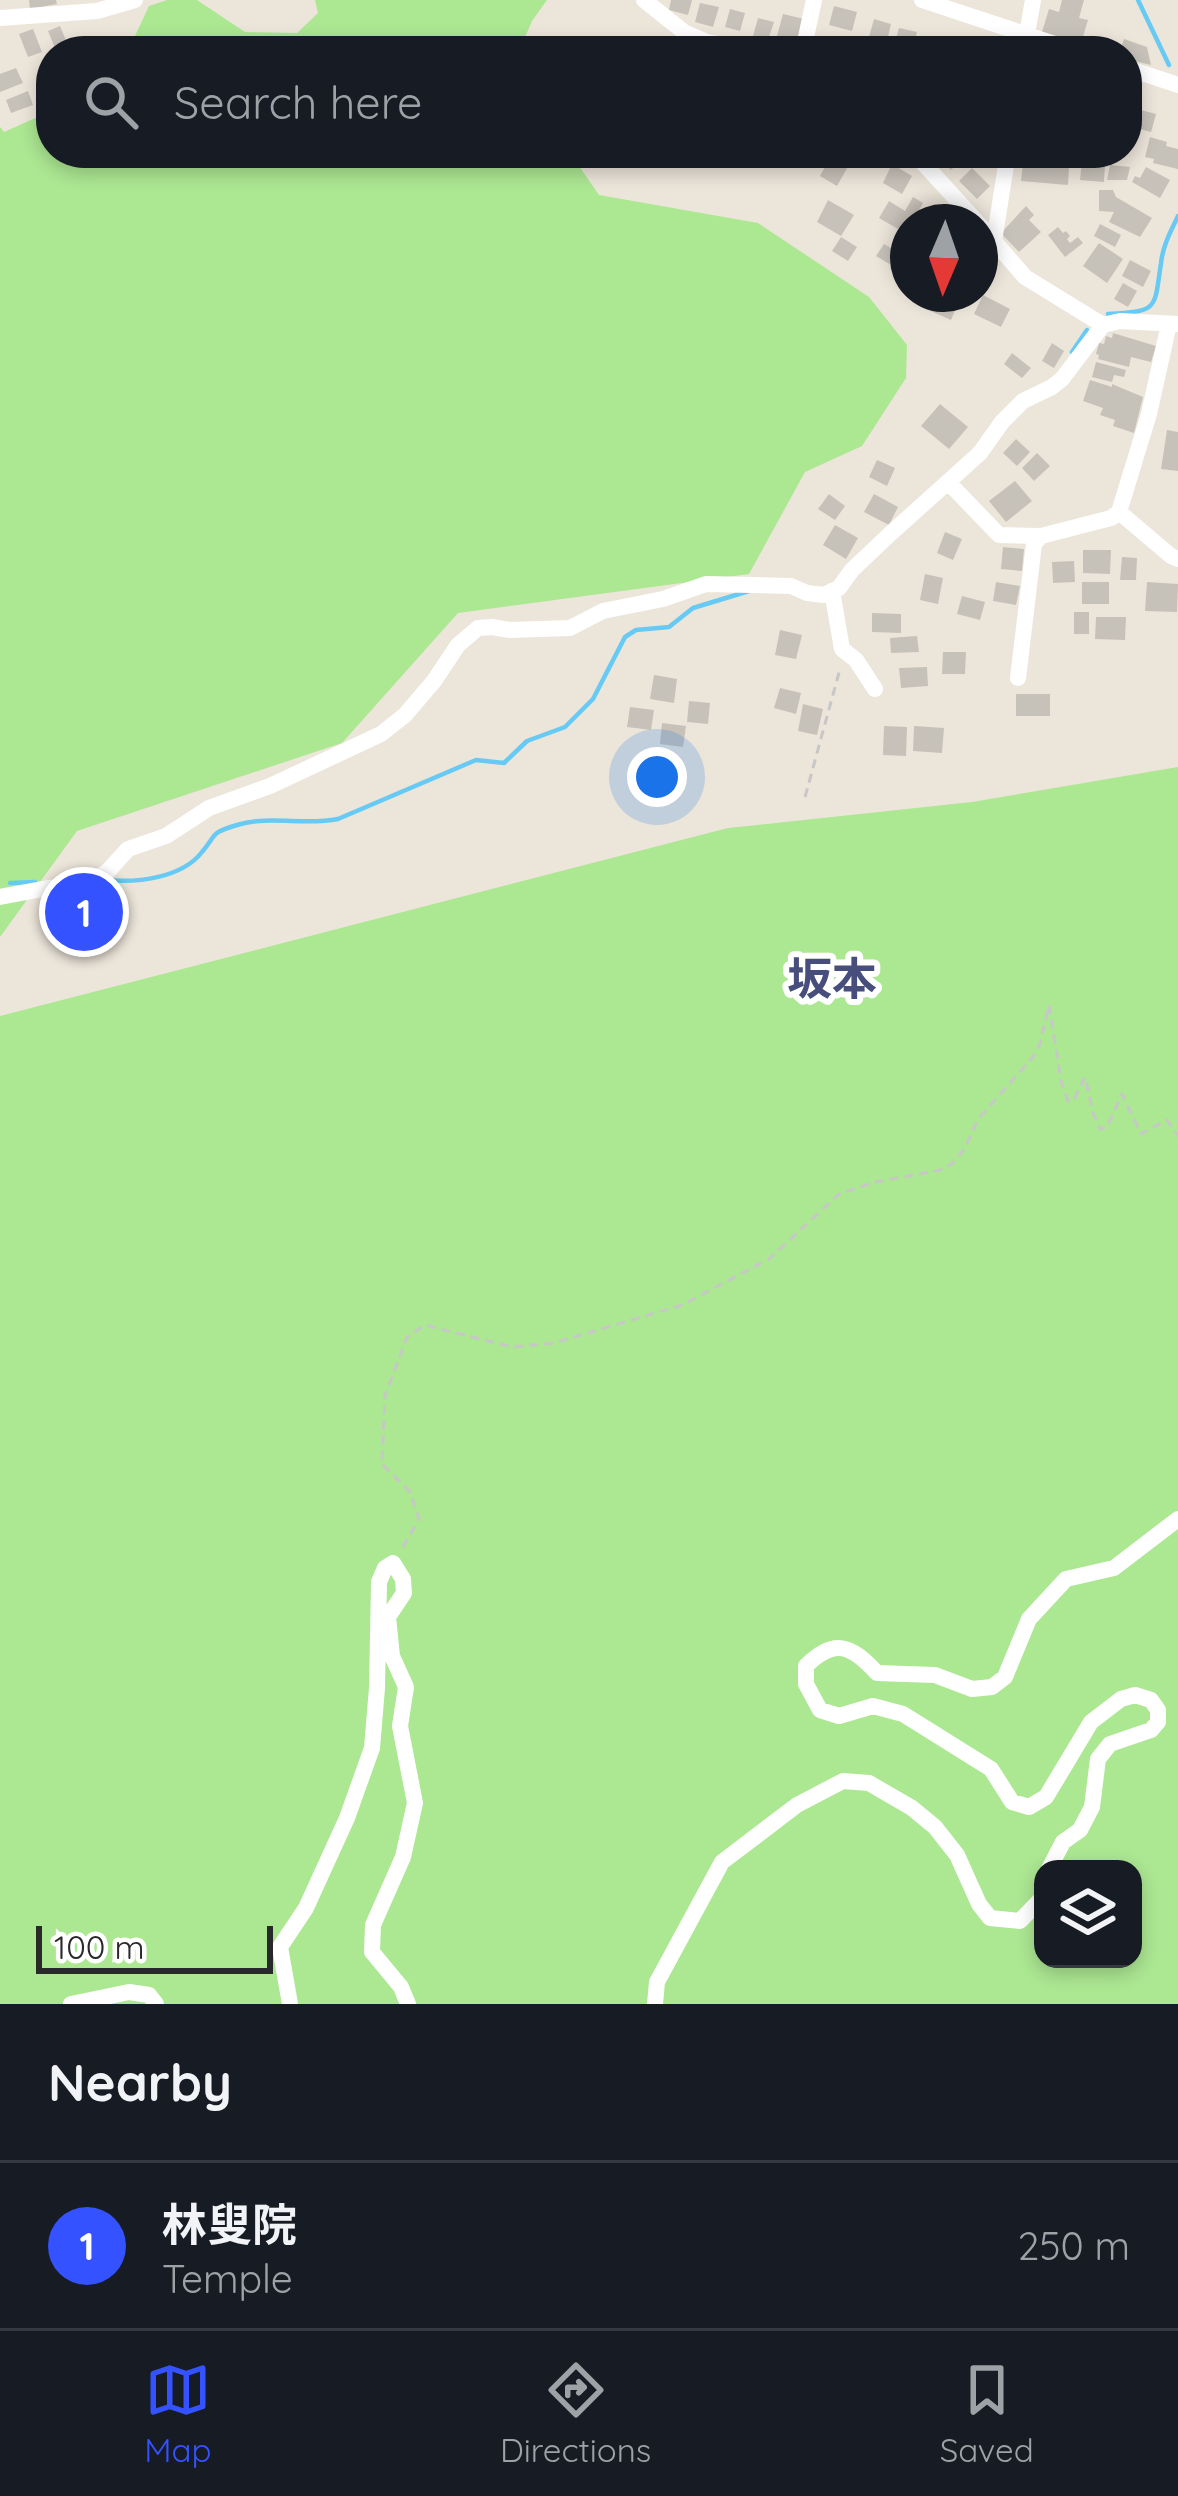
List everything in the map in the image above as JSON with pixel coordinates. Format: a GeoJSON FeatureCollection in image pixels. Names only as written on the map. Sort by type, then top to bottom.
{"type":"FeatureCollection","features":[{"type":"Feature","properties":{"kind":"street"},"geometry":{"type":"LineString","coordinates":[[5,12],[97,11],[133,0]]}},
{"type":"Feature","properties":{"kind":"street"},"geometry":{"type":"LineString","coordinates":[[644,0],[693,36]]}},
{"type":"Feature","properties":{"kind":"street"},"geometry":{"type":"LineString","coordinates":[[806,36],[814,0]]}},
{"type":"Feature","properties":{"kind":"street"},"geometry":{"type":"LineString","coordinates":[[922,0],[1008,36]]}},
{"type":"Feature","properties":{"kind":"street"},"geometry":{"type":"LineString","coordinates":[[1026,36],[1033,0]]}},
{"type":"Feature","properties":{"kind":"street"},"geometry":{"type":"LineString","coordinates":[[1142,73],[1178,85]]}},
{"type":"Feature","properties":{"kind":"street"},"geometry":{"type":"LineString","coordinates":[[928,168],[961,204]]}},
{"type":"Feature","properties":{"kind":"street"},"geometry":{"type":"LineString","coordinates":[[998,216],[1006,168]]}},
{"type":"Feature","properties":{"kind":"street"},"geometry":{"type":"LineString","coordinates":[[998,246],[1025,277],[1103,325]]}},
{"type":"Feature","properties":{"kind":"street"},"geometry":{"type":"LineString","coordinates":[[0,897],[86,885],[128,849],[166,836],[209,808],[270,786],[381,734],[405,715],[458,645],[478,628],[570,628],[604,611],[706,584],[791,586],[824,595],[839,588],[852,570],[948,482],[980,453],[1023,401],[1062,379],[1103,325],[1120,321],[1173,324],[1119,512],[1111,518],[1041,536],[999,535],[948,482]]}},
{"type":"Feature","properties":{"kind":"street"},"geometry":{"type":"LineString","coordinates":[[1119,512],[1178,559]]}},
{"type":"Feature","properties":{"kind":"street"},"geometry":{"type":"LineString","coordinates":[[1018,678],[1034,544],[1041,536]]}},
{"type":"Feature","properties":{"kind":"street"},"geometry":{"type":"LineString","coordinates":[[832,591],[842,650],[856,660],[875,689]]}},
{"type":"Feature","properties":{"kind":"street"},"geometry":{"type":"LineString","coordinates":[[1054,1860],[1063,1842],[1080,1830],[1092,1807],[1098,1759],[1109,1744],[1151,1730],[1158,1722],[1158,1710],[1151,1700],[1135,1695],[1120,1699],[1090,1722],[1046,1797],[1029,1808],[1012,1802],[991,1769],[903,1714],[873,1706],[839,1716],[820,1710],[806,1684],[806,1666],[818,1653],[838,1648],[856,1651],[877,1673],[935,1676],[972,1689],[992,1687],[1005,1676],[1030,1619],[1066,1580],[1114,1568],[1178,1519]]}},
{"type":"Feature","properties":{"kind":"street"},"geometry":{"type":"LineString","coordinates":[[290,2004],[280,1947],[306,1908],[372,1748],[379,1582],[393,1563],[404,1579],[404,1593],[388,1617],[392,1656],[406,1687],[400,1726],[416,1803],[403,1857],[373,1924],[372,1952],[401,1987],[408,2004]]}},
{"type":"Feature","properties":{"kind":"street"},"geometry":{"type":"LineString","coordinates":[[655,2004],[657,1982],[722,1862],[797,1804],[843,1781],[869,1784],[935,1826],[957,1855],[990,1918],[1020,1921],[1034,1906]]}},
{"type":"Feature","properties":{"kind":"street"},"geometry":{"type":"LineString","coordinates":[[70,2004],[129,1992],[149,1995],[156,2004]]}},
{"type":"Feature","properties":{"kind":"path"},"geometry":{"type":"LineString","coordinates":[[805,797],[839,678],[842,650]]}},
{"type":"Feature","properties":{"kind":"path"},"geometry":{"type":"LineString","coordinates":[[393,1563],[419,1519],[410,1492],[382,1464],[385,1396],[407,1337],[425,1325],[512,1347],[554,1343],[682,1305],[769,1259],[839,1194],[952,1163],[978,1119],[1033,1057],[1048,1005],[1060,1081],[1068,1101],[1074,1100],[1086,1077],[1100,1129],[1106,1127],[1122,1094],[1141,1133],[1167,1120],[1178,1136]]}},
{"type":"Feature","properties":{"kind":"green space"},"geometry":{"type":"Polygon","coordinates":[[[167,0],[197,0],[245,32],[297,33],[318,13],[315,0],[547,0],[526,36],[135,36],[149,6],[167,0]]]}},
{"type":"Feature","properties":{"kind":"green space"},"geometry":{"type":"Polygon","coordinates":[[[36,118],[36,168],[580,168],[599,195],[758,223],[869,297],[907,345],[906,378],[862,446],[805,472],[749,574],[458,613],[342,743],[77,831],[0,937],[0,127],[4,132],[36,118]]]}},
{"type":"Feature","properties":{"kind":"green space"},"geometry":{"type":"Polygon","coordinates":[[[1178,767],[1178,2004],[0,2004],[0,1016],[728,828],[972,802],[1178,767]]]}},
{"type":"Feature","properties":{"kind":"building"},"geometry":{"type":"Polygon","coordinates":[[[29,0],[56,0],[57,4],[30,9],[29,0]]]}},
{"type":"Feature","properties":{"kind":"building"},"geometry":{"type":"Polygon","coordinates":[[[671,0],[692,0],[688,15],[669,10],[671,0]]]}},
{"type":"Feature","properties":{"kind":"building"},"geometry":{"type":"Polygon","coordinates":[[[1062,0],[1084,0],[1079,18],[1088,20],[1083,36],[1042,32],[1049,9],[1059,12],[1062,0]]]}},
{"type":"Feature","properties":{"kind":"building"},"geometry":{"type":"Polygon","coordinates":[[[700,3],[719,7],[713,27],[695,22],[700,3]]]}},
{"type":"Feature","properties":{"kind":"building"},"geometry":{"type":"Polygon","coordinates":[[[834,6],[857,12],[852,31],[829,25],[834,6]]]}},
{"type":"Feature","properties":{"kind":"building"},"geometry":{"type":"Polygon","coordinates":[[[730,9],[745,13],[740,31],[725,27],[730,9]]]}},
{"type":"Feature","properties":{"kind":"building"},"geometry":{"type":"Polygon","coordinates":[[[783,14],[804,19],[800,36],[777,36],[783,14]]]}},
{"type":"Feature","properties":{"kind":"building"},"geometry":{"type":"Polygon","coordinates":[[[758,18],[774,22],[769,36],[753,36],[758,18]]]}},
{"type":"Feature","properties":{"kind":"building"},"geometry":{"type":"Polygon","coordinates":[[[874,19],[891,24],[888,36],[869,36],[874,19]]]}},
{"type":"Feature","properties":{"kind":"building"},"geometry":{"type":"Polygon","coordinates":[[[60,26],[64,36],[50,36],[48,31],[60,26]]]}},
{"type":"Feature","properties":{"kind":"building"},"geometry":{"type":"Polygon","coordinates":[[[899,28],[917,32],[916,36],[897,36],[899,28]]]}},
{"type":"Feature","properties":{"kind":"building"},"geometry":{"type":"Polygon","coordinates":[[[33,29],[36,54],[28,57],[19,34],[33,29]]]}},
{"type":"Feature","properties":{"kind":"building"},"geometry":{"type":"Polygon","coordinates":[[[1142,45],[1147,47],[1151,65],[1142,63],[1142,45]]]}},
{"type":"Feature","properties":{"kind":"building"},"geometry":{"type":"Polygon","coordinates":[[[16,68],[23,83],[0,92],[0,74],[16,68]]]}},
{"type":"Feature","properties":{"kind":"building"},"geometry":{"type":"Polygon","coordinates":[[[28,91],[33,105],[11,113],[6,100],[28,91]]]}},
{"type":"Feature","properties":{"kind":"building"},"geometry":{"type":"Polygon","coordinates":[[[1142,110],[1156,114],[1151,132],[1142,130],[1142,110]]]}},
{"type":"Feature","properties":{"kind":"building"},"geometry":{"type":"Polygon","coordinates":[[[1150,137],[1178,149],[1178,169],[1145,157],[1150,137]]]}},
{"type":"Feature","properties":{"kind":"building"},"geometry":{"type":"Polygon","coordinates":[[[1146,167],[1170,180],[1160,198],[1132,182],[1146,167]]]}},
{"type":"Feature","properties":{"kind":"building"},"geometry":{"type":"Polygon","coordinates":[[[824,168],[847,168],[837,186],[820,176],[824,168]]]}},
{"type":"Feature","properties":{"kind":"building"},"geometry":{"type":"Polygon","coordinates":[[[890,168],[912,176],[902,194],[883,183],[890,168]]]}},
{"type":"Feature","properties":{"kind":"building"},"geometry":{"type":"Polygon","coordinates":[[[972,168],[990,186],[977,199],[959,181],[972,168]]]}},
{"type":"Feature","properties":{"kind":"building"},"geometry":{"type":"Polygon","coordinates":[[[1022,168],[1069,168],[1068,185],[1021,181],[1022,168]]]}},
{"type":"Feature","properties":{"kind":"building"},"geometry":{"type":"Polygon","coordinates":[[[1081,168],[1105,168],[1104,182],[1080,180],[1081,168]]]}},
{"type":"Feature","properties":{"kind":"building"},"geometry":{"type":"Polygon","coordinates":[[[1109,168],[1130,168],[1127,180],[1107,180],[1109,168]]]}},
{"type":"Feature","properties":{"kind":"building"},"geometry":{"type":"Polygon","coordinates":[[[1099,190],[1113,190],[1116,197],[1152,218],[1140,237],[1109,222],[1114,212],[1099,211],[1099,190]]]}},
{"type":"Feature","properties":{"kind":"building"},"geometry":{"type":"Polygon","coordinates":[[[828,200],[854,215],[841,236],[817,222],[828,200]]]}},
{"type":"Feature","properties":{"kind":"building"},"geometry":{"type":"Polygon","coordinates":[[[889,201],[894,204],[890,204],[890,224],[879,218],[889,201]]]}},
{"type":"Feature","properties":{"kind":"building"},"geometry":{"type":"Polygon","coordinates":[[[1026,206],[1034,215],[1029,220],[1041,232],[1019,252],[1001,233],[1026,206]]]}},
{"type":"Feature","properties":{"kind":"building"},"geometry":{"type":"Polygon","coordinates":[[[1100,224],[1121,235],[1115,247],[1094,236],[1100,224]]]}},
{"type":"Feature","properties":{"kind":"building"},"geometry":{"type":"Polygon","coordinates":[[[1058,227],[1070,236],[1070,243],[1078,237],[1083,243],[1065,257],[1048,235],[1058,227]]]}},
{"type":"Feature","properties":{"kind":"building"},"geometry":{"type":"Polygon","coordinates":[[[841,237],[857,247],[848,261],[832,251],[841,237]]]}},
{"type":"Feature","properties":{"kind":"building"},"geometry":{"type":"Polygon","coordinates":[[[1099,243],[1123,259],[1107,283],[1083,266],[1099,243]]]}},
{"type":"Feature","properties":{"kind":"building"},"geometry":{"type":"Polygon","coordinates":[[[884,244],[890,247],[890,264],[876,256],[884,244]]]}},
{"type":"Feature","properties":{"kind":"building"},"geometry":{"type":"Polygon","coordinates":[[[1130,260],[1151,271],[1143,287],[1122,276],[1130,260]]]}},
{"type":"Feature","properties":{"kind":"building"},"geometry":{"type":"Polygon","coordinates":[[[1123,283],[1137,291],[1128,307],[1114,299],[1123,283]]]}},
{"type":"Feature","properties":{"kind":"building"},"geometry":{"type":"Polygon","coordinates":[[[998,303],[1010,309],[1001,327],[974,314],[998,312],[998,303]]]}},
{"type":"Feature","properties":{"kind":"building"},"geometry":{"type":"Polygon","coordinates":[[[1113,333],[1156,346],[1151,362],[1131,357],[1129,367],[1098,359],[1099,343],[1104,344],[1113,333]]]}},
{"type":"Feature","properties":{"kind":"building"},"geometry":{"type":"Polygon","coordinates":[[[1052,343],[1064,351],[1054,368],[1042,361],[1052,343]]]}},
{"type":"Feature","properties":{"kind":"building"},"geometry":{"type":"Polygon","coordinates":[[[1012,353],[1031,368],[1022,378],[1004,364],[1012,353]]]}},
{"type":"Feature","properties":{"kind":"building"},"geometry":{"type":"Polygon","coordinates":[[[1096,362],[1126,370],[1124,377],[1114,375],[1112,382],[1092,377],[1096,362]]]}},
{"type":"Feature","properties":{"kind":"building"},"geometry":{"type":"Polygon","coordinates":[[[1090,380],[1143,397],[1134,433],[1113,426],[1115,420],[1100,415],[1103,408],[1083,401],[1090,380]]]}},
{"type":"Feature","properties":{"kind":"building"},"geometry":{"type":"Polygon","coordinates":[[[940,404],[968,427],[949,449],[921,426],[940,404]]]}},
{"type":"Feature","properties":{"kind":"building"},"geometry":{"type":"Polygon","coordinates":[[[1167,430],[1178,432],[1178,471],[1161,469],[1167,430]]]}},
{"type":"Feature","properties":{"kind":"building"},"geometry":{"type":"Polygon","coordinates":[[[1016,439],[1030,452],[1017,466],[1003,453],[1016,439]]]}},
{"type":"Feature","properties":{"kind":"building"},"geometry":{"type":"Polygon","coordinates":[[[1037,453],[1050,466],[1034,481],[1022,468],[1037,453]]]}},
{"type":"Feature","properties":{"kind":"building"},"geometry":{"type":"Polygon","coordinates":[[[877,460],[895,468],[887,486],[869,477],[877,460]]]}},
{"type":"Feature","properties":{"kind":"building"},"geometry":{"type":"Polygon","coordinates":[[[1015,481],[1032,501],[1006,522],[989,501],[1015,481]]]}},
{"type":"Feature","properties":{"kind":"building"},"geometry":{"type":"Polygon","coordinates":[[[829,494],[845,506],[835,520],[818,509],[829,494]]]}},
{"type":"Feature","properties":{"kind":"building"},"geometry":{"type":"Polygon","coordinates":[[[874,494],[898,507],[889,525],[864,512],[874,494]]]}},
{"type":"Feature","properties":{"kind":"building"},"geometry":{"type":"Polygon","coordinates":[[[835,525],[858,538],[846,559],[823,545],[835,525]]]}},
{"type":"Feature","properties":{"kind":"building"},"geometry":{"type":"Polygon","coordinates":[[[945,532],[962,539],[953,560],[937,553],[945,532]]]}},
{"type":"Feature","properties":{"kind":"building"},"geometry":{"type":"Polygon","coordinates":[[[1003,547],[1024,549],[1022,571],[1001,569],[1003,547]]]}},
{"type":"Feature","properties":{"kind":"building"},"geometry":{"type":"Polygon","coordinates":[[[1083,550],[1111,550],[1110,574],[1083,573],[1083,550]]]}},
{"type":"Feature","properties":{"kind":"building"},"geometry":{"type":"Polygon","coordinates":[[[1122,557],[1137,558],[1136,580],[1120,580],[1122,557]]]}},
{"type":"Feature","properties":{"kind":"building"},"geometry":{"type":"Polygon","coordinates":[[[1074,561],[1075,582],[1053,583],[1052,562],[1074,561]]]}},
{"type":"Feature","properties":{"kind":"building"},"geometry":{"type":"Polygon","coordinates":[[[925,574],[943,578],[938,604],[920,600],[925,574]]]}},
{"type":"Feature","properties":{"kind":"building"},"geometry":{"type":"Polygon","coordinates":[[[996,582],[1020,586],[1016,605],[993,601],[996,582]]]}},
{"type":"Feature","properties":{"kind":"building"},"geometry":{"type":"Polygon","coordinates":[[[1082,582],[1109,582],[1109,604],[1082,604],[1082,582]]]}},
{"type":"Feature","properties":{"kind":"building"},"geometry":{"type":"Polygon","coordinates":[[[1147,582],[1178,584],[1177,612],[1145,611],[1147,582]]]}},
{"type":"Feature","properties":{"kind":"building"},"geometry":{"type":"Polygon","coordinates":[[[962,596],[985,602],[980,620],[957,614],[962,596]]]}},
{"type":"Feature","properties":{"kind":"building"},"geometry":{"type":"Polygon","coordinates":[[[1074,612],[1089,612],[1089,634],[1074,634],[1074,612]]]}},
{"type":"Feature","properties":{"kind":"building"},"geometry":{"type":"Polygon","coordinates":[[[872,613],[901,614],[901,633],[872,632],[872,613]]]}},
{"type":"Feature","properties":{"kind":"building"},"geometry":{"type":"Polygon","coordinates":[[[1096,617],[1126,617],[1125,640],[1095,639],[1096,617]]]}},
{"type":"Feature","properties":{"kind":"building"},"geometry":{"type":"Polygon","coordinates":[[[780,630],[802,635],[796,659],[775,655],[780,630]]]}},
{"type":"Feature","properties":{"kind":"building"},"geometry":{"type":"Polygon","coordinates":[[[917,636],[919,652],[891,653],[890,638],[917,636]]]}},
{"type":"Feature","properties":{"kind":"building"},"geometry":{"type":"Polygon","coordinates":[[[943,652],[966,652],[965,674],[942,674],[943,652]]]}},
{"type":"Feature","properties":{"kind":"building"},"geometry":{"type":"Polygon","coordinates":[[[927,667],[928,686],[901,688],[899,668],[927,667]]]}},
{"type":"Feature","properties":{"kind":"building"},"geometry":{"type":"Polygon","coordinates":[[[654,675],[677,679],[674,703],[650,699],[654,675]]]}},
{"type":"Feature","properties":{"kind":"building"},"geometry":{"type":"Polygon","coordinates":[[[780,688],[801,693],[796,714],[774,708],[780,688]]]}},
{"type":"Feature","properties":{"kind":"building"},"geometry":{"type":"Polygon","coordinates":[[[1016,694],[1050,694],[1050,716],[1016,716],[1016,694]]]}},
{"type":"Feature","properties":{"kind":"building"},"geometry":{"type":"Polygon","coordinates":[[[689,701],[710,703],[708,724],[687,722],[689,701]]]}},
{"type":"Feature","properties":{"kind":"building"},"geometry":{"type":"Polygon","coordinates":[[[803,704],[823,709],[817,735],[798,731],[803,704]]]}},
{"type":"Feature","properties":{"kind":"building"},"geometry":{"type":"Polygon","coordinates":[[[630,707],[654,710],[651,730],[627,727],[630,707]]]}},
{"type":"Feature","properties":{"kind":"building"},"geometry":{"type":"Polygon","coordinates":[[[662,723],[686,726],[683,747],[660,744],[662,723]]]}},
{"type":"Feature","properties":{"kind":"building"},"geometry":{"type":"Polygon","coordinates":[[[884,726],[907,727],[906,756],[883,755],[884,726]]]}},
{"type":"Feature","properties":{"kind":"building"},"geometry":{"type":"Polygon","coordinates":[[[914,726],[944,728],[942,753],[913,751],[914,726]]]}},
{"type":"Feature","properties":{"kind":"waterway"},"geometry":{"type":"LineString","coordinates":[[1138,0],[1169,65]]}},
{"type":"Feature","properties":{"kind":"waterway"},"geometry":{"type":"LineString","coordinates":[[1108,314],[1151,305],[1178,216]]}},
{"type":"Feature","properties":{"kind":"waterway"},"geometry":{"type":"LineString","coordinates":[[1072,352],[1087,330]]}},
{"type":"Feature","properties":{"kind":"waterway"},"geometry":{"type":"LineString","coordinates":[[105,877],[119,881],[158,877],[183,868],[228,828],[262,821],[338,819],[476,760],[504,763],[527,741],[565,727],[593,699],[625,637],[636,630],[669,627],[693,608],[749,591]]}},
{"type":"Feature","properties":{"kind":"waterway"},"geometry":{"type":"LineString","coordinates":[[10,883],[35,882]]}},
{"type":"Feature","properties":{"kind":"place","name":"林叟院"},"geometry":{"type":"Point","coordinates":[84,912]}},
{"type":"Feature","properties":{"kind":"district","name":"坂本"},"geometry":{"type":"Point","coordinates":[832,978]}}]}
